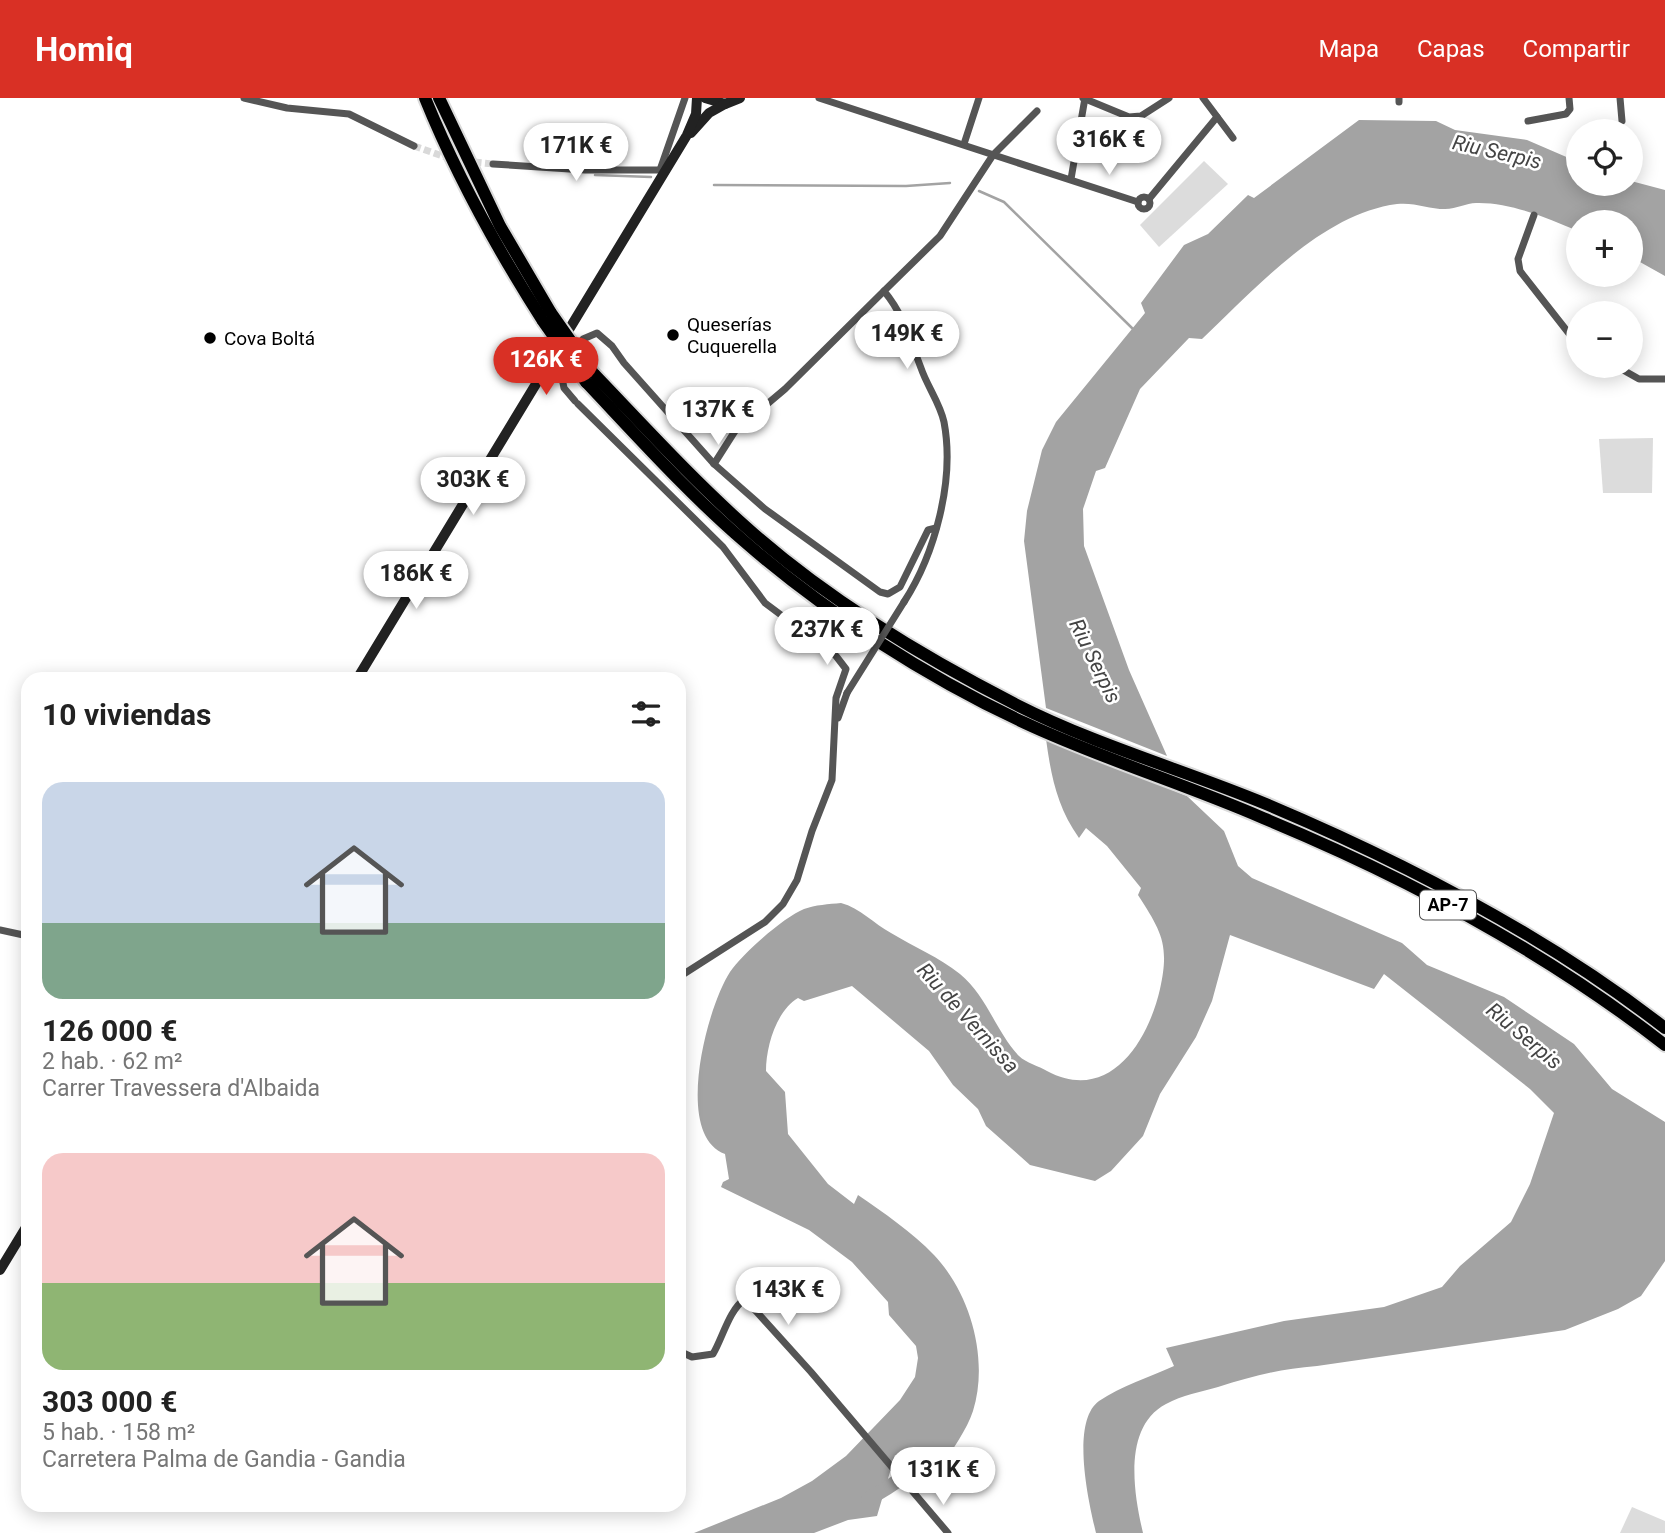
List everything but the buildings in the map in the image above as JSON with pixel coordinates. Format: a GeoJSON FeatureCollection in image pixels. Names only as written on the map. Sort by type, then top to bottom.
{"type":"FeatureCollection","features":[{"type":"Feature","properties":{"kind":"highway","name":"AP-7"},"geometry":{"type":"LineString","coordinates":[[425,98],[444,145],[482,221],[590,378],[681,482],[788,577],[845,618],[932,673],[1023,723],[1077,737],[1336,835],[1446,889],[1597,979],[1665,1028]]}},
{"type":"Feature","properties":{"kind":"highway","name":"AP-7"},"geometry":{"type":"LineString","coordinates":[[439,98],[547,317]]}},
{"type":"Feature","properties":{"kind":"highway","name":"AP-7"},"geometry":{"type":"LineString","coordinates":[[1215,791],[1440,901],[1550,963],[1665,1045]]}},
{"type":"Feature","properties":{"kind":"main road"},"geometry":{"type":"LineString","coordinates":[[687,135],[696,114],[697,98]]}},
{"type":"Feature","properties":{"kind":"main road"},"geometry":{"type":"LineString","coordinates":[[705,98],[725,104]]}},
{"type":"Feature","properties":{"kind":"main road"},"geometry":{"type":"LineString","coordinates":[[361,672],[662,170],[687,135],[709,113],[740,98]]}},
{"type":"Feature","properties":{"kind":"main road"},"geometry":{"type":"LineString","coordinates":[[0,1270],[21,1236]]}},
{"type":"Feature","properties":{"kind":"street"},"geometry":{"type":"LineString","coordinates":[[244,98],[287,108],[349,114],[414,146]]}},
{"type":"Feature","properties":{"kind":"street"},"geometry":{"type":"LineString","coordinates":[[493,164],[585,170],[662,170],[685,98]]}},
{"type":"Feature","properties":{"kind":"street"},"geometry":{"type":"LineString","coordinates":[[819,98],[843,102],[1138,202],[1145,197],[1149,199],[1217,117]]}},
{"type":"Feature","properties":{"kind":"street"},"geometry":{"type":"LineString","coordinates":[[964,144],[979,98]]}},
{"type":"Feature","properties":{"kind":"street"},"geometry":{"type":"LineString","coordinates":[[1071,179],[1084,98],[1129,117],[1141,116],[1169,98]]}},
{"type":"Feature","properties":{"kind":"street"},"geometry":{"type":"LineString","coordinates":[[1203,98],[1233,138]]}},
{"type":"Feature","properties":{"kind":"street"},"geometry":{"type":"LineString","coordinates":[[1528,121],[1566,114],[1570,109],[1569,98]]}},
{"type":"Feature","properties":{"kind":"street"},"geometry":{"type":"LineString","coordinates":[[1620,98],[1622,119]]}},
{"type":"Feature","properties":{"kind":"street"},"geometry":{"type":"LineString","coordinates":[[714,464],[735,431],[785,389],[940,236],[993,155],[1037,111]]}},
{"type":"Feature","properties":{"kind":"street"},"geometry":{"type":"LineString","coordinates":[[1534,215],[1518,259],[1520,271],[1566,330]]}},
{"type":"Feature","properties":{"kind":"street"},"geometry":{"type":"LineString","coordinates":[[837,719],[847,693],[920,575],[936,528],[945,478],[944,421],[901,314],[884,291]]}},
{"type":"Feature","properties":{"kind":"street"},"geometry":{"type":"LineString","coordinates":[[686,973],[765,922],[783,904],[797,880],[811,831],[830,787],[837,719],[836,698],[846,672],[841,661],[765,603],[723,547],[564,388],[562,378],[583,339],[597,333],[612,346],[714,464],[765,509],[880,592],[888,594],[900,587],[928,530],[936,528]]}},
{"type":"Feature","properties":{"kind":"street"},"geometry":{"type":"LineString","coordinates":[[1637,378],[1665,379]]}},
{"type":"Feature","properties":{"kind":"street"},"geometry":{"type":"LineString","coordinates":[[0,930],[21,934]]}},
{"type":"Feature","properties":{"kind":"street"},"geometry":{"type":"LineString","coordinates":[[686,1354],[692,1357],[713,1354],[729,1326],[734,1307],[745,1299],[881,1452],[948,1533]]}},
{"type":"Feature","properties":{"kind":"shaded area"},"geometry":{"type":"Polygon","coordinates":[[[1204,161],[1228,184],[1159,247],[1140,225],[1204,161]]]}},
{"type":"Feature","properties":{"kind":"shaded area"},"geometry":{"type":"Polygon","coordinates":[[[1653,438],[1652,493],[1603,493],[1599,439],[1653,438]]]}},
{"type":"Feature","properties":{"kind":"shaded area"},"geometry":{"type":"Polygon","coordinates":[[[1632,1507],[1665,1521],[1665,1533],[1620,1533],[1632,1507]]]}},
{"type":"Feature","properties":{"kind":"water","name":"Riu Serpis"},"geometry":{"type":"Polygon","coordinates":[[[1359,120],[1436,121],[1455,130],[1527,140],[1566,157],[1566,196],[1643,196],[1643,184],[1665,190],[1665,276],[1643,264],[1643,210],[1566,210],[1566,226],[1528,212],[1489,203],[1472,203],[1445,209],[1397,204],[1342,222],[1316,238],[1267,277],[1202,339],[1189,338],[1140,389],[1105,468],[1096,471],[1083,509],[1084,546],[1129,670],[1167,756],[1046,708],[1024,541],[1027,511],[1042,450],[1056,422],[1145,313],[1141,303],[1184,245],[1208,234],[1248,195],[1254,198],[1359,120]]]}},
{"type":"Feature","properties":{"kind":"water","name":"Riu Serpis"},"geometry":{"type":"Polygon","coordinates":[[[1046,739],[1187,796],[1224,831],[1238,866],[1252,878],[1402,943],[1427,965],[1504,997],[1574,1044],[1612,1089],[1665,1122],[1665,1261],[1641,1296],[1618,1309],[1565,1330],[1279,1371],[1172,1401],[1152,1415],[1137,1445],[1135,1482],[1143,1533],[1096,1533],[1086,1484],[1083,1444],[1090,1412],[1099,1401],[1126,1386],[1174,1366],[1166,1348],[1284,1321],[1384,1307],[1442,1287],[1460,1266],[1511,1222],[1530,1184],[1554,1113],[1530,1089],[1384,974],[1374,989],[1230,935],[1212,1001],[1196,1037],[1160,1094],[1143,1136],[1111,1171],[1095,1181],[1030,1165],[986,1126],[978,1109],[953,1085],[929,1051],[852,986],[804,1001],[798,998],[778,1020],[766,1062],[766,1071],[785,1092],[788,1134],[828,1184],[854,1204],[858,1195],[888,1216],[934,1255],[947,1271],[967,1308],[973,1329],[979,1371],[977,1391],[967,1425],[942,1467],[895,1455],[877,1516],[848,1520],[814,1533],[694,1533],[781,1498],[812,1481],[846,1456],[900,1400],[915,1377],[918,1358],[916,1346],[889,1315],[888,1302],[852,1262],[809,1230],[721,1187],[723,1182],[729,1179],[725,1154],[709,1142],[701,1122],[699,1069],[712,1013],[721,989],[736,964],[764,937],[796,913],[813,907],[841,903],[960,974],[977,993],[1019,1056],[1047,1071],[1069,1079],[1089,1080],[1107,1074],[1135,1047],[1146,1029],[1163,974],[1163,949],[1158,929],[1138,895],[1141,888],[1107,846],[1086,828],[1079,838],[1071,826],[1056,791],[1046,739]]]}},
{"type":"Feature","properties":{"kind":"waterway"},"geometry":{"type":"LineString","coordinates":[[595,175],[651,177]]}},
{"type":"Feature","properties":{"kind":"waterway"},"geometry":{"type":"LineString","coordinates":[[714,185],[906,186],[950,183]]}},
{"type":"Feature","properties":{"kind":"waterway"},"geometry":{"type":"LineString","coordinates":[[979,191],[1004,202],[1134,330]]}},
{"type":"Feature","properties":{"kind":"waterway","name":"Riu de Vernissa"},"geometry":{"type":"LineString","coordinates":[[868,1499],[902,1478],[929,1448]]}},
{"type":"Feature","properties":{"kind":"tunnel"},"geometry":{"type":"LineString","coordinates":[[414,146],[454,160],[493,164]]}},
{"type":"Feature","properties":{"kind":"place","name":"Queserías Cuquerella"},"geometry":{"type":"Point","coordinates":[673,335]}},
{"type":"Feature","properties":{"kind":"place","name":"Cova Boltá"},"geometry":{"type":"Point","coordinates":[210,338]}}]}
